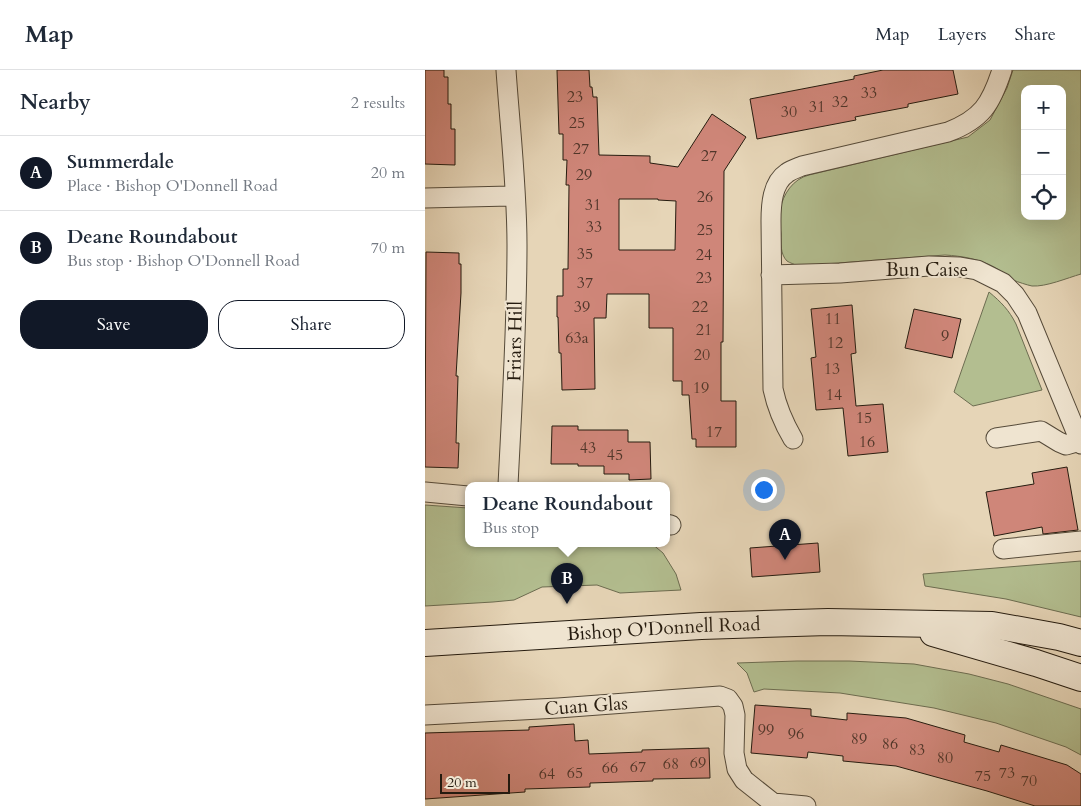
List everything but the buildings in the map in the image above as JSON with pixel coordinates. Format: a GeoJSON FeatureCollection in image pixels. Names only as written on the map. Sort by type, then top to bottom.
{"type":"FeatureCollection","features":[{"type":"Feature","properties":{"kind":"main road","name":"Bishop O'Donnell Road"},"geometry":{"type":"LineString","coordinates":[[425,643],[718,625],[828,622],[992,625],[1059,637],[1081,643]]}},
{"type":"Feature","properties":{"kind":"main road","name":"Bishop O'Donnell Road"},"geometry":{"type":"LineString","coordinates":[[903,624],[1081,678]]}},
{"type":"Feature","properties":{"kind":"street","name":"Friars Hill"},"geometry":{"type":"LineString","coordinates":[[506,70],[517,244],[514,390],[507,482]]}},
{"type":"Feature","properties":{"kind":"street"},"geometry":{"type":"LineString","coordinates":[[793,439],[781,418],[773,389],[771,218],[775,188],[785,174],[802,166],[948,132],[958,128],[982,112],[998,83],[1002,70]]}},
{"type":"Feature","properties":{"kind":"street"},"geometry":{"type":"LineString","coordinates":[[425,198],[515,196]]}},
{"type":"Feature","properties":{"kind":"street","name":"Bun Caise"},"geometry":{"type":"LineString","coordinates":[[771,275],[840,273],[946,266],[977,270],[1003,283],[1015,295],[1027,313],[1079,439]]}},
{"type":"Feature","properties":{"kind":"street"},"geometry":{"type":"LineString","coordinates":[[996,438],[1041,432],[1066,445],[1079,439]]}},
{"type":"Feature","properties":{"kind":"street"},"geometry":{"type":"LineString","coordinates":[[425,492],[465,496]]}},
{"type":"Feature","properties":{"kind":"street"},"geometry":{"type":"LineString","coordinates":[[1003,549],[1081,541]]}},
{"type":"Feature","properties":{"kind":"street","name":"Cuan Glas"},"geometry":{"type":"LineString","coordinates":[[425,715],[720,696],[729,700],[733,706],[735,715],[734,753],[737,769],[744,780],[773,804]]}},
{"type":"Feature","properties":{"kind":"street"},"geometry":{"type":"LineString","coordinates":[[773,804],[806,806]]}},
{"type":"Feature","properties":{"kind":"green space"},"geometry":{"type":"Polygon","coordinates":[[[1013,70],[1081,70],[1081,274],[1050,284],[1032,286],[1013,280],[988,264],[958,256],[945,255],[798,266],[788,262],[783,255],[781,248],[780,210],[786,193],[798,180],[809,175],[968,137],[990,120],[1007,88],[1013,70]]]}},
{"type":"Feature","properties":{"kind":"green space"},"geometry":{"type":"Polygon","coordinates":[[[989,292],[1004,307],[1016,324],[1042,390],[973,406],[954,392],[989,292]]]}},
{"type":"Feature","properties":{"kind":"green space"},"geometry":{"type":"Polygon","coordinates":[[[425,505],[465,508],[465,547],[656,547],[663,553],[676,574],[681,590],[620,593],[597,585],[542,587],[514,600],[425,606],[425,505]]]}},
{"type":"Feature","properties":{"kind":"green space"},"geometry":{"type":"Polygon","coordinates":[[[1081,561],[1081,617],[1006,599],[925,586],[923,574],[1081,561]]]}},
{"type":"Feature","properties":{"kind":"green space"},"geometry":{"type":"Polygon","coordinates":[[[797,661],[914,664],[969,674],[1008,684],[1081,709],[1081,755],[1066,747],[996,723],[934,708],[840,693],[764,689],[754,692],[747,673],[737,663],[797,661]]]}},
{"type":"Feature","properties":{"kind":"place","name":"Summerdale"},"geometry":{"type":"Point","coordinates":[785,560]}},
{"type":"Feature","properties":{"kind":"place","name":"Deane Roundabout"},"geometry":{"type":"Point","coordinates":[567,604]}}]}
